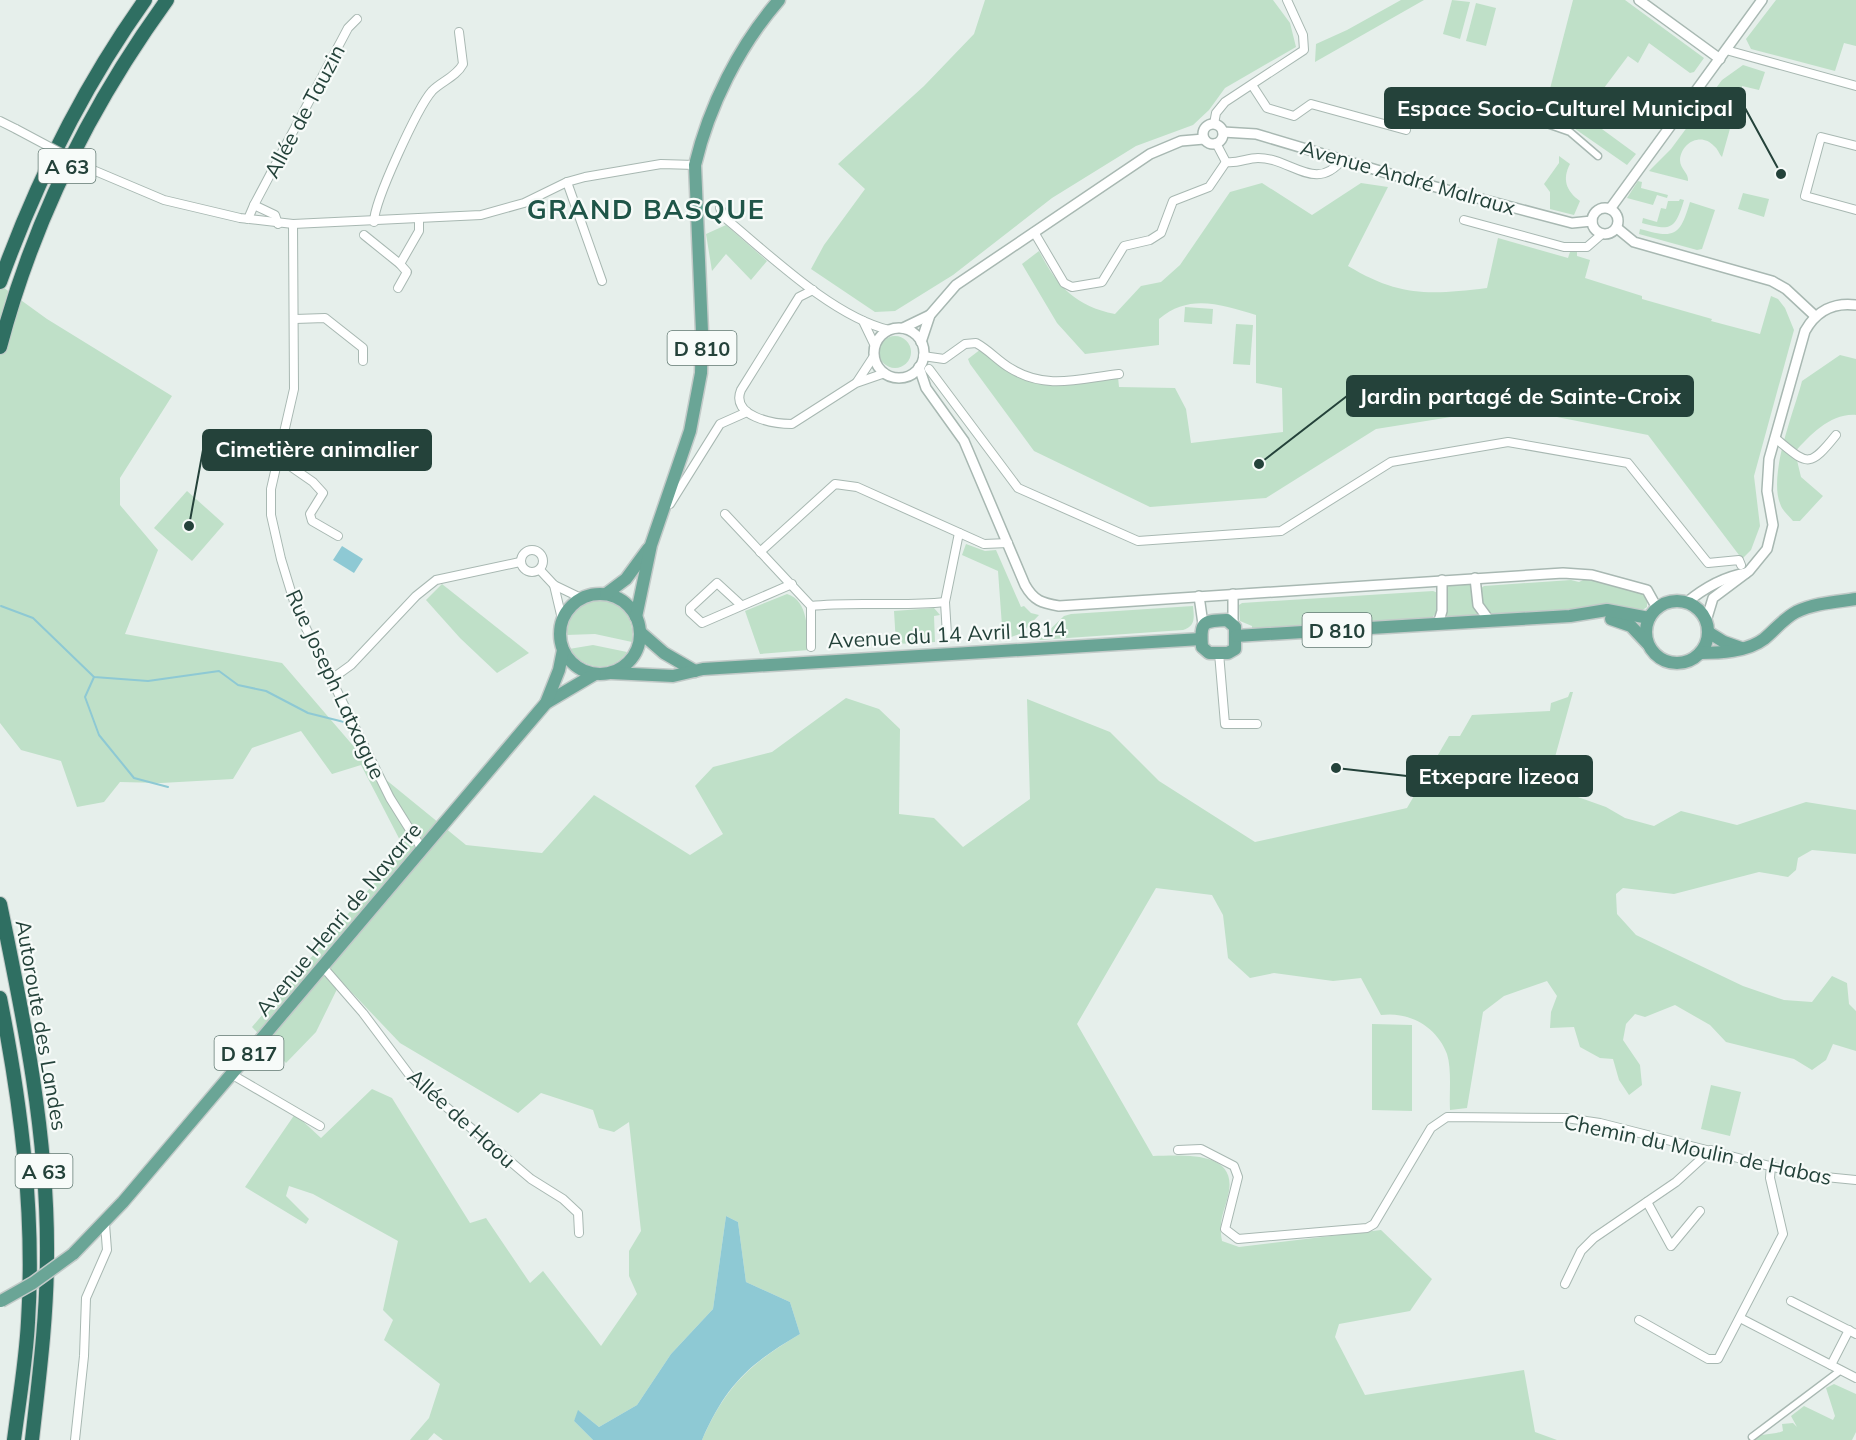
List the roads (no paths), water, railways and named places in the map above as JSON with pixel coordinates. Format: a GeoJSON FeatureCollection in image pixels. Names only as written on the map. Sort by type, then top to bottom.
{"type":"FeatureCollection","features":[{"type":"Feature","properties":{"kind":"highway","name":"A 63"},"geometry":{"type":"LineString","coordinates":[[0,282],[29,206],[67,126],[102,64],[145,0]]}},
{"type":"Feature","properties":{"kind":"highway","name":"A 63"},"geometry":{"type":"LineString","coordinates":[[0,347],[31,250],[63,173],[111,83],[167,0]]}},
{"type":"Feature","properties":{"kind":"highway","name":"Autoroute des Landes"},"geometry":{"type":"LineString","coordinates":[[0,904],[29,1052],[41,1133],[45,1191],[46,1323],[32,1440]]}},
{"type":"Feature","properties":{"kind":"highway","name":"Autoroute des Landes"},"geometry":{"type":"LineString","coordinates":[[0,998],[19,1104],[28,1214],[28,1322],[14,1440]]}},
{"type":"Feature","properties":{"kind":"main road","name":"D 810"},"geometry":{"type":"LineString","coordinates":[[636,617],[651,544],[690,431],[701,373],[702,333],[695,165],[707,119],[725,83],[754,33],[779,0]]}},
{"type":"Feature","properties":{"kind":"main road","name":"D 810"},"geometry":{"type":"LineString","coordinates":[[606,594],[629,575],[651,544]]}},
{"type":"Feature","properties":{"kind":"main road"},"geometry":{"type":"LineString","coordinates":[[606,594],[619,598],[636,617],[640,632],[636,651],[630,661],[611,673],[595,674],[582,670],[570,662],[563,651],[559,633],[562,619],[573,603],[581,598],[606,594]]}},
{"type":"Feature","properties":{"kind":"main road"},"geometry":{"type":"LineString","coordinates":[[1700,653],[1716,653],[1742,648],[1764,639],[1783,620],[1808,607],[1856,599]]}},
{"type":"Feature","properties":{"kind":"main road"},"geometry":{"type":"LineString","coordinates":[[1707,626],[1705,645],[1700,653],[1686,662],[1668,662],[1654,653],[1649,646],[1646,627],[1653,613],[1673,602],[1686,603],[1696,608],[1707,626],[1724,642],[1742,648]]}},
{"type":"Feature","properties":{"kind":"main road","name":"D 810"},"geometry":{"type":"LineString","coordinates":[[1236,636],[1570,616],[1607,610],[1653,613]]}},
{"type":"Feature","properties":{"kind":"main road","name":"D 810"},"geometry":{"type":"LineString","coordinates":[[1570,616],[1620,620],[1631,626],[1649,646]]}},
{"type":"Feature","properties":{"kind":"main road"},"geometry":{"type":"LineString","coordinates":[[1227,620],[1233,623],[1236,636],[1235,649],[1228,653],[1209,653],[1202,646],[1203,624],[1208,621],[1227,620]]}},
{"type":"Feature","properties":{"kind":"main road"},"geometry":{"type":"LineString","coordinates":[[640,632],[664,653],[696,671]]}},
{"type":"Feature","properties":{"kind":"main road","name":"Avenue du 14 Avril 1814"},"geometry":{"type":"LineString","coordinates":[[611,673],[673,676],[696,671],[853,658],[1201,639]]}},
{"type":"Feature","properties":{"kind":"main road","name":"Avenue Henri de Navarre"},"geometry":{"type":"LineString","coordinates":[[0,1302],[33,1283],[73,1254],[105,1224],[546,703],[559,670],[563,651]]}},
{"type":"Feature","properties":{"kind":"main road","name":"Avenue Henri de Navarre"},"geometry":{"type":"LineString","coordinates":[[546,703],[595,674]]}},
{"type":"Feature","properties":{"kind":"street"},"geometry":{"type":"LineString","coordinates":[[856,383],[874,356],[875,346],[883,334],[889,330],[903,328],[930,315],[962,281],[1150,154],[1204,135],[1214,124],[1225,102],[1304,50],[1303,35],[1287,0]]}},
{"type":"Feature","properties":{"kind":"street"},"geometry":{"type":"LineString","coordinates":[[1639,0],[1723,55],[1856,86]]}},
{"type":"Feature","properties":{"kind":"street"},"geometry":{"type":"LineString","coordinates":[[1611,209],[1762,0]]}},
{"type":"Feature","properties":{"kind":"street","name":"Allée de Tauzin"},"geometry":{"type":"LineString","coordinates":[[248,219],[348,28],[357,19]]}},
{"type":"Feature","properties":{"kind":"street"},"geometry":{"type":"LineString","coordinates":[[374,222],[378,198],[421,108],[432,91],[456,74],[463,64],[459,32]]}},
{"type":"Feature","properties":{"kind":"street"},"geometry":{"type":"LineString","coordinates":[[1252,85],[1267,108],[1294,116],[1311,104],[1406,130]]}},
{"type":"Feature","properties":{"kind":"street"},"geometry":{"type":"LineString","coordinates":[[0,121],[93,170],[164,200],[248,219],[293,225],[482,215],[503,210],[567,182],[661,164],[695,165]]}},
{"type":"Feature","properties":{"kind":"street"},"geometry":{"type":"LineString","coordinates":[[1204,135],[1211,144],[1222,138],[1223,132],[1214,124]]}},
{"type":"Feature","properties":{"kind":"street"},"geometry":{"type":"LineString","coordinates":[[1547,124],[1570,132],[1598,156]]}},
{"type":"Feature","properties":{"kind":"street","name":"Avenue André Malraux"},"geometry":{"type":"LineString","coordinates":[[1223,132],[1256,134],[1428,185],[1572,223],[1592,221]]}},
{"type":"Feature","properties":{"kind":"street"},"geometry":{"type":"LineString","coordinates":[[1856,146],[1821,137],[1805,196],[1856,210]]}},
{"type":"Feature","properties":{"kind":"street"},"geometry":{"type":"LineString","coordinates":[[1216,143],[1226,162]]}},
{"type":"Feature","properties":{"kind":"street"},"geometry":{"type":"LineString","coordinates":[[1034,232],[1064,283],[1072,287],[1102,282],[1124,246],[1156,238],[1165,226],[1173,201],[1209,187],[1226,162],[1258,158],[1324,175],[1335,169],[1343,159]]}},
{"type":"Feature","properties":{"kind":"street"},"geometry":{"type":"LineString","coordinates":[[567,182],[602,281]]}},
{"type":"Feature","properties":{"kind":"street"},"geometry":{"type":"LineString","coordinates":[[254,205],[275,215],[278,224]]}},
{"type":"Feature","properties":{"kind":"street"},"geometry":{"type":"LineString","coordinates":[[720,208],[725,218],[813,290],[863,321],[889,330]]}},
{"type":"Feature","properties":{"kind":"street"},"geometry":{"type":"LineString","coordinates":[[1602,234],[1595,229],[1592,221],[1600,209],[1611,209]]}},
{"type":"Feature","properties":{"kind":"street"},"geometry":{"type":"LineString","coordinates":[[1464,220],[1564,247],[1587,247],[1602,234],[1610,233],[1617,228],[1618,219],[1611,209]]}},
{"type":"Feature","properties":{"kind":"street"},"geometry":{"type":"LineString","coordinates":[[400,264],[418,231],[419,220]]}},
{"type":"Feature","properties":{"kind":"street","name":"Rue Joseph Latxague"},"geometry":{"type":"LineString","coordinates":[[293,225],[294,389],[277,457],[270,505],[281,559],[296,608],[333,678],[390,798],[422,849]]}},
{"type":"Feature","properties":{"kind":"street"},"geometry":{"type":"LineString","coordinates":[[1617,228],[1634,242],[1773,281],[1786,289],[1815,316]]}},
{"type":"Feature","properties":{"kind":"street"},"geometry":{"type":"LineString","coordinates":[[364,235],[407,272],[398,288]]}},
{"type":"Feature","properties":{"kind":"street"},"geometry":{"type":"LineString","coordinates":[[813,290],[799,297],[741,390],[740,404],[747,412],[781,424],[792,424],[856,383],[885,373],[904,377],[926,388],[962,437],[1027,588],[1041,603],[1059,606],[1581,573],[1647,590],[1653,613]]}},
{"type":"Feature","properties":{"kind":"street"},"geometry":{"type":"LineString","coordinates":[[1686,603],[1703,589],[1759,561],[1771,536],[1773,525],[1767,470],[1801,343],[1815,316],[1837,305],[1856,305]]}},
{"type":"Feature","properties":{"kind":"street"},"geometry":{"type":"LineString","coordinates":[[926,388],[921,342],[930,315]]}},
{"type":"Feature","properties":{"kind":"street"},"geometry":{"type":"LineString","coordinates":[[295,319],[325,318],[363,348],[363,362]]}},
{"type":"Feature","properties":{"kind":"street"},"geometry":{"type":"LineString","coordinates":[[863,321],[875,346]]}},
{"type":"Feature","properties":{"kind":"street"},"geometry":{"type":"LineString","coordinates":[[903,328],[910,331],[921,342]]}},
{"type":"Feature","properties":{"kind":"street"},"geometry":{"type":"LineString","coordinates":[[923,356],[944,359],[965,345],[976,343],[1011,369],[1046,381],[1070,383],[1119,374]]}},
{"type":"Feature","properties":{"kind":"street"},"geometry":{"type":"LineString","coordinates":[[874,356],[885,373]]}},
{"type":"Feature","properties":{"kind":"street"},"geometry":{"type":"LineString","coordinates":[[924,368],[1018,488],[1137,541],[1281,531],[1391,462],[1508,442],[1628,464],[1708,563],[1739,560],[1744,569]]}},
{"type":"Feature","properties":{"kind":"street"},"geometry":{"type":"LineString","coordinates":[[904,377],[924,368]]}},
{"type":"Feature","properties":{"kind":"street"},"geometry":{"type":"LineString","coordinates":[[658,525],[711,435],[726,419],[747,412]]}},
{"type":"Feature","properties":{"kind":"street"},"geometry":{"type":"LineString","coordinates":[[1774,438],[1800,459],[1810,460],[1819,457],[1836,435]]}},
{"type":"Feature","properties":{"kind":"street"},"geometry":{"type":"LineString","coordinates":[[277,457],[313,482],[323,493],[310,514],[312,521],[338,536]]}},
{"type":"Feature","properties":{"kind":"street"},"geometry":{"type":"LineString","coordinates":[[760,552],[831,486],[844,484],[857,487],[984,544],[1008,543]]}},
{"type":"Feature","properties":{"kind":"street"},"geometry":{"type":"LineString","coordinates":[[725,514],[811,606],[811,647]]}},
{"type":"Feature","properties":{"kind":"street"},"geometry":{"type":"LineString","coordinates":[[947,635],[945,603],[959,533]]}},
{"type":"Feature","properties":{"kind":"street"},"geometry":{"type":"LineString","coordinates":[[333,678],[351,665],[416,596],[436,580],[520,562],[527,551],[537,551],[543,562],[540,570],[533,573],[526,571],[520,562]]}},
{"type":"Feature","properties":{"kind":"street"},"geometry":{"type":"LineString","coordinates":[[1707,626],[1713,598],[1744,569]]}},
{"type":"Feature","properties":{"kind":"street"},"geometry":{"type":"LineString","coordinates":[[540,570],[554,585],[581,598]]}},
{"type":"Feature","properties":{"kind":"street"},"geometry":{"type":"LineString","coordinates":[[1475,578],[1478,605],[1489,620]]}},
{"type":"Feature","properties":{"kind":"street"},"geometry":{"type":"LineString","coordinates":[[1438,624],[1442,611],[1442,580]]}},
{"type":"Feature","properties":{"kind":"street"},"geometry":{"type":"LineString","coordinates":[[741,605],[720,583],[717,583],[690,609],[690,612],[702,623],[792,584]]}},
{"type":"Feature","properties":{"kind":"street"},"geometry":{"type":"LineString","coordinates":[[554,585],[562,619]]}},
{"type":"Feature","properties":{"kind":"street"},"geometry":{"type":"LineString","coordinates":[[1233,594],[1233,623]]}},
{"type":"Feature","properties":{"kind":"street"},"geometry":{"type":"LineString","coordinates":[[1199,596],[1203,624]]}},
{"type":"Feature","properties":{"kind":"street"},"geometry":{"type":"LineString","coordinates":[[811,606],[831,603],[896,606],[945,603]]}},
{"type":"Feature","properties":{"kind":"street"},"geometry":{"type":"LineString","coordinates":[[1219,653],[1225,724],[1257,724]]}},
{"type":"Feature","properties":{"kind":"street","name":"Allée de Haou"},"geometry":{"type":"LineString","coordinates":[[322,967],[363,1013],[411,1077],[531,1179],[563,1198],[578,1213],[579,1233]]}},
{"type":"Feature","properties":{"kind":"street"},"geometry":{"type":"LineString","coordinates":[[231,1074],[320,1126]]}},
{"type":"Feature","properties":{"kind":"street","name":"Chemin du Moulin de Habas"},"geometry":{"type":"LineString","coordinates":[[1178,1150],[1201,1149],[1234,1166],[1238,1177],[1225,1229],[1238,1239],[1367,1228],[1374,1224],[1431,1128],[1447,1117],[1566,1118],[1611,1126],[1816,1177],[1856,1180]]}},
{"type":"Feature","properties":{"kind":"street"},"geometry":{"type":"LineString","coordinates":[[1565,1284],[1581,1251],[1594,1238],[1676,1182],[1711,1150]]}},
{"type":"Feature","properties":{"kind":"street"},"geometry":{"type":"LineString","coordinates":[[1639,1320],[1714,1361],[1718,1359],[1784,1234],[1770,1178],[1771,1166]]}},
{"type":"Feature","properties":{"kind":"street"},"geometry":{"type":"LineString","coordinates":[[1647,1202],[1671,1246],[1700,1211]]}},
{"type":"Feature","properties":{"kind":"street"},"geometry":{"type":"LineString","coordinates":[[75,1440],[84,1356],[86,1298],[107,1250],[105,1224]]}},
{"type":"Feature","properties":{"kind":"street"},"geometry":{"type":"LineString","coordinates":[[1791,1301],[1853,1332],[1831,1365]]}},
{"type":"Feature","properties":{"kind":"street"},"geometry":{"type":"LineString","coordinates":[[1740,1318],[1856,1378]]}},
{"type":"Feature","properties":{"kind":"street"},"geometry":{"type":"LineString","coordinates":[[1752,1437],[1841,1370]]}},
{"type":"Feature","properties":{"kind":"water"},"geometry":{"type":"Polygon","coordinates":[[[342,546],[363,559],[354,573],[333,560],[342,546]]]}},
{"type":"Feature","properties":{"kind":"water"},"geometry":{"type":"Polygon","coordinates":[[[726,1216],[738,1222],[746,1282],[790,1302],[800,1334],[767,1355],[741,1378],[720,1404],[702,1440],[593,1440],[574,1421],[578,1410],[599,1427],[637,1405],[671,1354],[713,1309],[726,1216]]]}},
{"type":"Feature","properties":{"kind":"waterway"},"geometry":{"type":"LineString","coordinates":[[1,606],[33,618],[94,677],[148,681],[219,671],[238,685],[266,691],[308,713],[344,722]]}},
{"type":"Feature","properties":{"kind":"waterway"},"geometry":{"type":"LineString","coordinates":[[94,677],[85,697],[99,735],[134,778],[168,787]]}},
{"type":"Feature","properties":{"kind":"place","name":"Espace Socio-Culturel Municipal"},"geometry":{"type":"Point","coordinates":[1781,174]}},
{"type":"Feature","properties":{"kind":"place","name":"Jardin partagé de Sainte-Croix"},"geometry":{"type":"Point","coordinates":[1259,464]}},
{"type":"Feature","properties":{"kind":"place","name":"Cimetière animalier"},"geometry":{"type":"Point","coordinates":[189,526]}},
{"type":"Feature","properties":{"kind":"place","name":"Etxepare lizeoa"},"geometry":{"type":"Point","coordinates":[1336,768]}},
{"type":"Feature","properties":{"kind":"district","name":"GRAND BASQUE"},"geometry":{"type":"Point","coordinates":[646,209]}}]}
